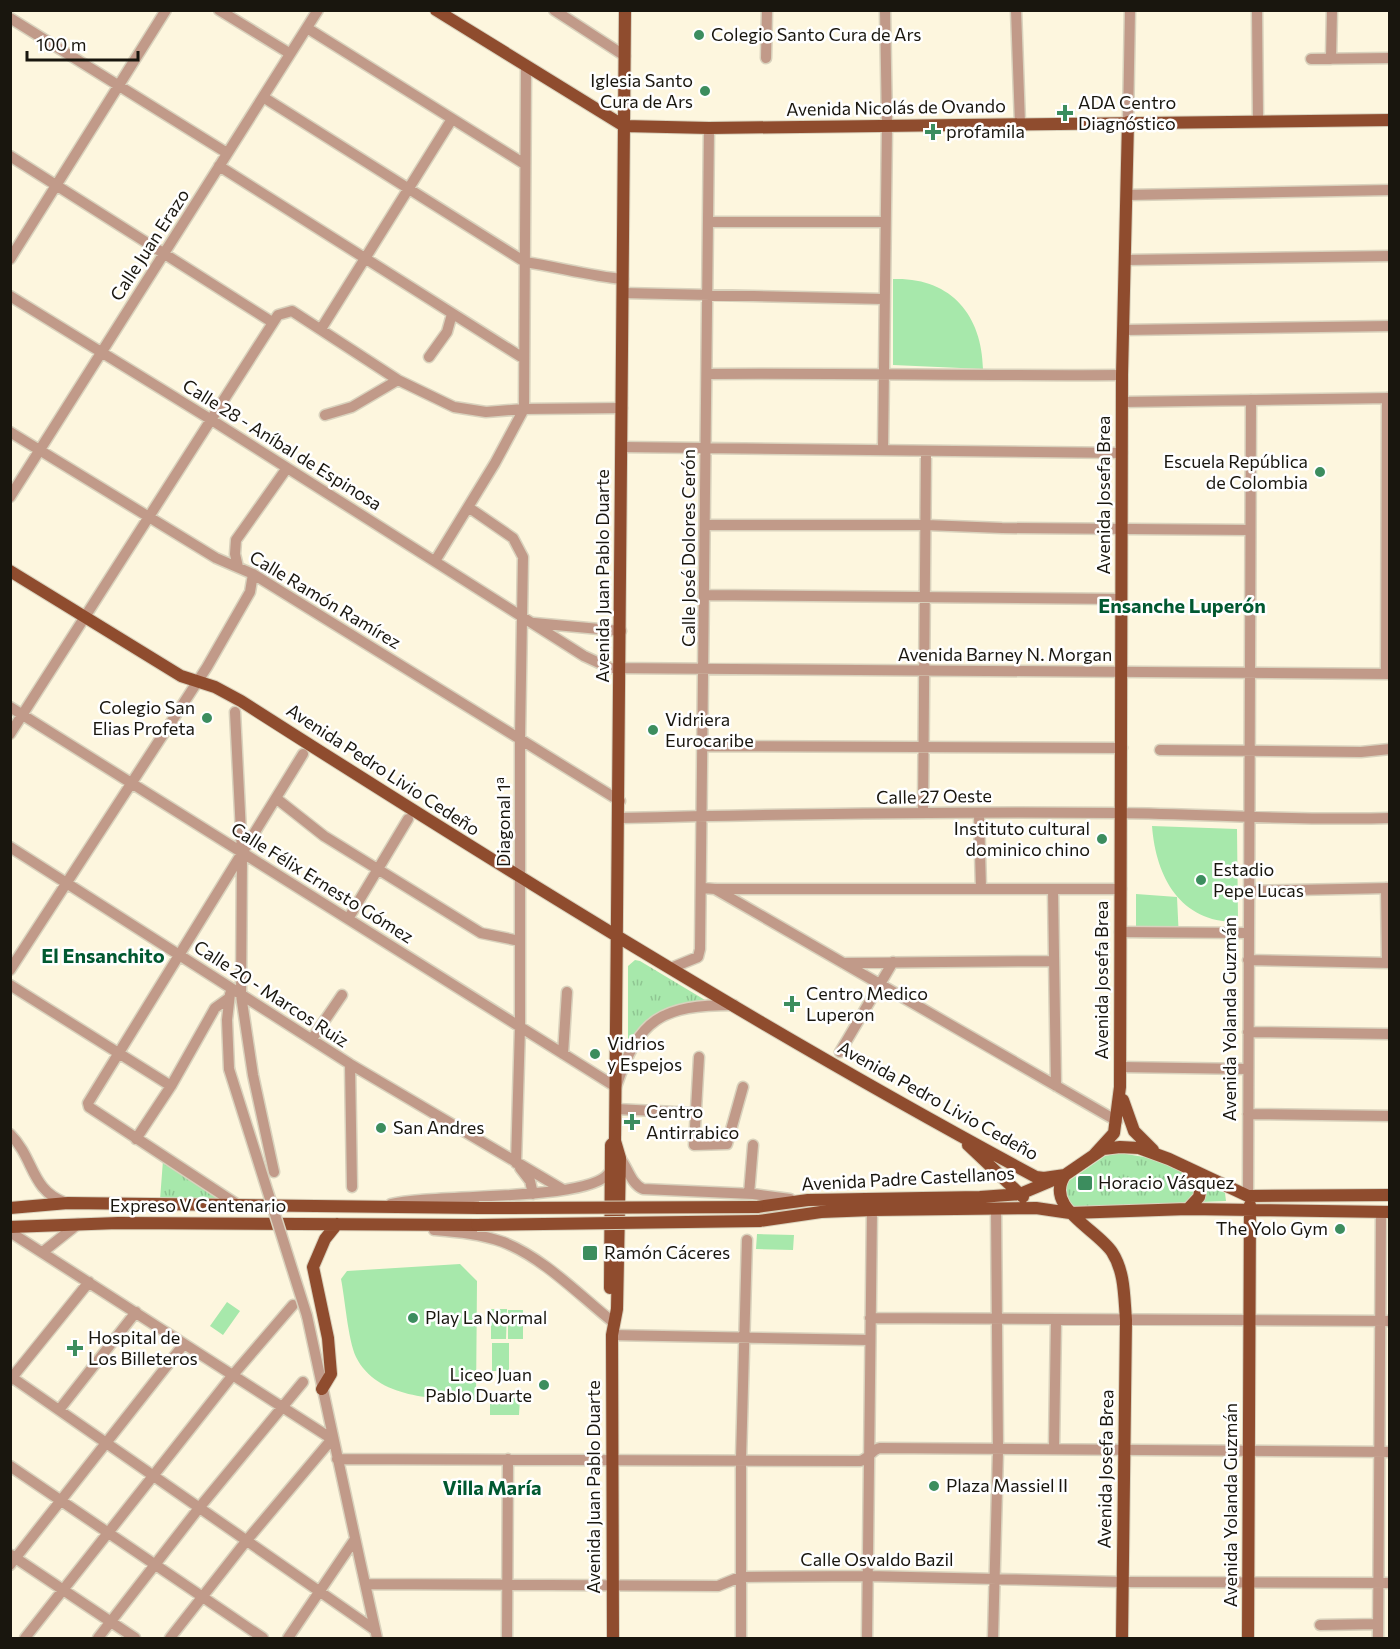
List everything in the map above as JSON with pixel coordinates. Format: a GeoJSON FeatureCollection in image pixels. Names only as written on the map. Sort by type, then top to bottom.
{"type":"FeatureCollection","features":[{"type":"Feature","properties":{"kind":"main road","name":"Avenida Nicolás de Ovando"},"geometry":{"type":"LineString","coordinates":[[436,10],[526,68],[624,126],[709,128],[1258,119],[1389,120]]}},
{"type":"Feature","properties":{"kind":"main road","name":"Avenida Juan Pablo Duarte"},"geometry":{"type":"LineString","coordinates":[[613,1638],[612,1335],[617,1309],[620,1158],[615,1141],[619,937],[625,10]]}},
{"type":"Feature","properties":{"kind":"main road","name":"Avenida Josefa Brea"},"geometry":{"type":"LineString","coordinates":[[1093,1155],[1110,1140],[1117,1121],[1120,1087],[1122,375],[1128,122]]}},
{"type":"Feature","properties":{"kind":"main road","name":"Avenida Pedro Livio Cedeño"},"geometry":{"type":"LineString","coordinates":[[10,571],[181,676],[215,687],[241,701],[520,879],[954,1132],[1036,1177],[1044,1179],[1065,1175]]}},
{"type":"Feature","properties":{"kind":"main road","name":"Avenida Josefa Brea"},"geometry":{"type":"LineString","coordinates":[[1120,1087],[1126,1112],[1134,1131],[1149,1147],[1169,1159]]}},
{"type":"Feature","properties":{"kind":"main road"},"geometry":{"type":"LineString","coordinates":[[954,1132],[1036,1208]]}},
{"type":"Feature","properties":{"kind":"main road","name":"Avenida Juan Pablo Duarte"},"geometry":{"type":"LineString","coordinates":[[613,1322],[610,1308],[609,1173],[611,1145],[615,1141]]}},
{"type":"Feature","properties":{"kind":"main road","name":"Avenida Padre Castellanos"},"geometry":{"type":"LineString","coordinates":[[479,1208],[757,1207],[808,1200],[980,1197],[1020,1194],[1065,1175],[1103,1149],[1120,1147],[1139,1148],[1169,1159],[1248,1196],[1389,1195]]}},
{"type":"Feature","properties":{"kind":"main road"},"geometry":{"type":"LineString","coordinates":[[1185,1166],[1201,1187],[1200,1197],[1188,1209]]}},
{"type":"Feature","properties":{"kind":"main road"},"geometry":{"type":"LineString","coordinates":[[980,1197],[990,1194],[997,1183],[992,1167]]}},
{"type":"Feature","properties":{"kind":"main road"},"geometry":{"type":"LineString","coordinates":[[1065,1175],[1059,1184],[1060,1198],[1070,1213]]}},
{"type":"Feature","properties":{"kind":"main road","name":"Avenida Yolanda Guzmán"},"geometry":{"type":"LineString","coordinates":[[1248,1196],[1251,1212],[1248,1638]]}},
{"type":"Feature","properties":{"kind":"main road","name":"Expreso V Centenario"},"geometry":{"type":"LineString","coordinates":[[10,1208],[68,1203],[479,1208]]}},
{"type":"Feature","properties":{"kind":"main road","name":"Avenida Padre Castellanos"},"geometry":{"type":"LineString","coordinates":[[477,1224],[759,1221],[820,1212],[996,1208],[1036,1208],[1070,1213],[1188,1209],[1251,1212],[1385,1212]]}},
{"type":"Feature","properties":{"kind":"main road","name":"Avenida Josefa Brea"},"geometry":{"type":"LineString","coordinates":[[1070,1213],[1112,1251],[1122,1274],[1126,1320],[1122,1638]]}},
{"type":"Feature","properties":{"kind":"main road","name":"Expreso V Centenario"},"geometry":{"type":"LineString","coordinates":[[10,1230],[78,1224],[477,1224]]}},
{"type":"Feature","properties":{"kind":"main road"},"geometry":{"type":"LineString","coordinates":[[322,1389],[332,1374],[328,1338],[313,1267],[325,1239],[337,1224]]}},
{"type":"Feature","properties":{"kind":"street"},"geometry":{"type":"LineString","coordinates":[[16,10],[11,19],[227,153]]}},
{"type":"Feature","properties":{"kind":"street"},"geometry":{"type":"LineString","coordinates":[[10,259],[166,10]]}},
{"type":"Feature","properties":{"kind":"street"},"geometry":{"type":"LineString","coordinates":[[219,10],[289,54]]}},
{"type":"Feature","properties":{"kind":"street","name":"Calle Juan Erazo"},"geometry":{"type":"LineString","coordinates":[[10,497],[318,10]]}},
{"type":"Feature","properties":{"kind":"street"},"geometry":{"type":"LineString","coordinates":[[554,10],[625,56]]}},
{"type":"Feature","properties":{"kind":"street"},"geometry":{"type":"LineString","coordinates":[[766,58],[767,10]]}},
{"type":"Feature","properties":{"kind":"street"},"geometry":{"type":"LineString","coordinates":[[883,450],[883,299],[888,125],[885,10]]}},
{"type":"Feature","properties":{"kind":"street"},"geometry":{"type":"LineString","coordinates":[[1016,10],[1020,124]]}},
{"type":"Feature","properties":{"kind":"street","name":"Avenida Josefa Brea"},"geometry":{"type":"LineString","coordinates":[[1128,122],[1130,10]]}},
{"type":"Feature","properties":{"kind":"street"},"geometry":{"type":"LineString","coordinates":[[1257,10],[1258,119]]}},
{"type":"Feature","properties":{"kind":"street"},"geometry":{"type":"LineString","coordinates":[[1331,59],[1332,10]]}},
{"type":"Feature","properties":{"kind":"street"},"geometry":{"type":"LineString","coordinates":[[307,28],[523,163]]}},
{"type":"Feature","properties":{"kind":"street"},"geometry":{"type":"LineString","coordinates":[[1311,59],[1389,58]]}},
{"type":"Feature","properties":{"kind":"street"},"geometry":{"type":"LineString","coordinates":[[435,561],[524,409],[523,163],[526,68]]}},
{"type":"Feature","properties":{"kind":"street"},"geometry":{"type":"LineString","coordinates":[[263,97],[525,262],[565,268],[598,277],[623,279]]}},
{"type":"Feature","properties":{"kind":"street"},"geometry":{"type":"LineString","coordinates":[[321,329],[452,119]]}},
{"type":"Feature","properties":{"kind":"street","name":"Calle José Dolores Cerón"},"geometry":{"type":"LineString","coordinates":[[671,968],[698,957],[703,888],[709,128]]}},
{"type":"Feature","properties":{"kind":"street"},"geometry":{"type":"LineString","coordinates":[[10,156],[272,322]]}},
{"type":"Feature","properties":{"kind":"street"},"geometry":{"type":"LineString","coordinates":[[219,166],[523,358]]}},
{"type":"Feature","properties":{"kind":"street"},"geometry":{"type":"LineString","coordinates":[[1126,195],[1389,190]]}},
{"type":"Feature","properties":{"kind":"street"},"geometry":{"type":"LineString","coordinates":[[708,222],[885,222]]}},
{"type":"Feature","properties":{"kind":"street"},"geometry":{"type":"LineString","coordinates":[[1126,260],[1389,256]]}},
{"type":"Feature","properties":{"kind":"street"},"geometry":{"type":"LineString","coordinates":[[623,293],[883,299]]}},
{"type":"Feature","properties":{"kind":"street","name":"Calle 28 - Aníbal de Espinosa"},"geometry":{"type":"LineString","coordinates":[[10,296],[102,351],[584,656],[600,665],[621,669]]}},
{"type":"Feature","properties":{"kind":"street"},"geometry":{"type":"LineString","coordinates":[[10,734],[278,315],[292,310],[398,380],[463,409],[486,412],[524,409],[622,408]]}},
{"type":"Feature","properties":{"kind":"street"},"geometry":{"type":"LineString","coordinates":[[429,357],[447,332],[452,314]]}},
{"type":"Feature","properties":{"kind":"street"},"geometry":{"type":"LineString","coordinates":[[1124,330],[1389,326]]}},
{"type":"Feature","properties":{"kind":"street"},"geometry":{"type":"LineString","coordinates":[[707,374],[884,372],[987,376],[1122,375]]}},
{"type":"Feature","properties":{"kind":"street"},"geometry":{"type":"LineString","coordinates":[[326,415],[352,407],[398,380]]}},
{"type":"Feature","properties":{"kind":"street"},"geometry":{"type":"LineString","coordinates":[[1122,402],[1388,398],[1388,674]]}},
{"type":"Feature","properties":{"kind":"street","name":"Avenida Yolanda Guzmán"},"geometry":{"type":"LineString","coordinates":[[1248,1196],[1251,400]]}},
{"type":"Feature","properties":{"kind":"street","name":"Calle Ramón Ramírez"},"geometry":{"type":"LineString","coordinates":[[10,432],[216,558],[253,574],[620,801]]}},
{"type":"Feature","properties":{"kind":"street"},"geometry":{"type":"LineString","coordinates":[[622,447],[1122,453]]}},
{"type":"Feature","properties":{"kind":"street"},"geometry":{"type":"LineString","coordinates":[[923,813],[926,451]]}},
{"type":"Feature","properties":{"kind":"street"},"geometry":{"type":"LineString","coordinates":[[238,567],[235,554],[236,540],[287,468]]}},
{"type":"Feature","properties":{"kind":"street","name":"Diagonal 1ª"},"geometry":{"type":"LineString","coordinates":[[468,507],[513,538],[523,557],[524,617],[520,738],[520,1028],[516,1163]]}},
{"type":"Feature","properties":{"kind":"street"},"geometry":{"type":"LineString","coordinates":[[706,525],[926,525],[1122,530],[1250,530]]}},
{"type":"Feature","properties":{"kind":"street"},"geometry":{"type":"LineString","coordinates":[[10,970],[196,682],[250,592],[253,574]]}},
{"type":"Feature","properties":{"kind":"street"},"geometry":{"type":"LineString","coordinates":[[705,595],[1121,599]]}},
{"type":"Feature","properties":{"kind":"street","name":"Calle 28 - Aníbal de Espinosa"},"geometry":{"type":"LineString","coordinates":[[534,623],[621,631]]}},
{"type":"Feature","properties":{"kind":"street","name":"Avenida Barney N. Morgan"},"geometry":{"type":"LineString","coordinates":[[621,669],[1388,674]]}},
{"type":"Feature","properties":{"kind":"street","name":"Calle Félix Ernesto Gómez"},"geometry":{"type":"LineString","coordinates":[[10,707],[616,1087]]}},
{"type":"Feature","properties":{"kind":"street"},"geometry":{"type":"LineString","coordinates":[[235,712],[242,853],[241,995],[253,1075],[274,1172]]}},
{"type":"Feature","properties":{"kind":"street"},"geometry":{"type":"LineString","coordinates":[[704,746],[1122,748]]}},
{"type":"Feature","properties":{"kind":"street"},"geometry":{"type":"LineString","coordinates":[[1160,750],[1389,749]]}},
{"type":"Feature","properties":{"kind":"street"},"geometry":{"type":"LineString","coordinates":[[238,1205],[88,1107],[88,1104],[303,754]]}},
{"type":"Feature","properties":{"kind":"street"},"geometry":{"type":"LineString","coordinates":[[277,799],[324,836],[481,933],[520,941]]}},
{"type":"Feature","properties":{"kind":"street","name":"Calle 27 Oeste"},"geometry":{"type":"LineString","coordinates":[[620,818],[923,813],[1120,813],[1326,820],[1389,818]]}},
{"type":"Feature","properties":{"kind":"street"},"geometry":{"type":"LineString","coordinates":[[979,814],[981,889]]}},
{"type":"Feature","properties":{"kind":"street"},"geometry":{"type":"LineString","coordinates":[[348,919],[408,819]]}},
{"type":"Feature","properties":{"kind":"street","name":"Calle 20 - Marcos Ruiz"},"geometry":{"type":"LineString","coordinates":[[10,847],[180,955],[230,993],[241,995],[350,1064],[562,1189]]}},
{"type":"Feature","properties":{"kind":"street"},"geometry":{"type":"LineString","coordinates":[[703,888],[1121,889]]}},
{"type":"Feature","properties":{"kind":"street"},"geometry":{"type":"LineString","coordinates":[[1248,960],[1388,963],[1388,888],[1249,891]]}},
{"type":"Feature","properties":{"kind":"street"},"geometry":{"type":"LineString","coordinates":[[715,889],[1117,1121]]}},
{"type":"Feature","properties":{"kind":"street"},"geometry":{"type":"LineString","coordinates":[[1053,889],[1056,1086]]}},
{"type":"Feature","properties":{"kind":"street"},"geometry":{"type":"LineString","coordinates":[[1120,932],[1248,933]]}},
{"type":"Feature","properties":{"kind":"street"},"geometry":{"type":"LineString","coordinates":[[843,963],[1054,961]]}},
{"type":"Feature","properties":{"kind":"street"},"geometry":{"type":"LineString","coordinates":[[840,1052],[893,962]]}},
{"type":"Feature","properties":{"kind":"street"},"geometry":{"type":"LineString","coordinates":[[10,985],[171,1086]]}},
{"type":"Feature","properties":{"kind":"street"},"geometry":{"type":"LineString","coordinates":[[564,1054],[567,992]]}},
{"type":"Feature","properties":{"kind":"street"},"geometry":{"type":"LineString","coordinates":[[230,993],[229,1069],[308,1316],[332,1439],[367,1584],[376,1634]]}},
{"type":"Feature","properties":{"kind":"street"},"geometry":{"type":"LineString","coordinates":[[136,1139],[171,1086],[215,1008],[230,993]]}},
{"type":"Feature","properties":{"kind":"street"},"geometry":{"type":"LineString","coordinates":[[312,1039],[342,995]]}},
{"type":"Feature","properties":{"kind":"street"},"geometry":{"type":"LineString","coordinates":[[616,1087],[625,1059],[639,1035],[660,1017],[696,1006],[735,1005]]}},
{"type":"Feature","properties":{"kind":"street"},"geometry":{"type":"LineString","coordinates":[[1248,1032],[1389,1034]]}},
{"type":"Feature","properties":{"kind":"street"},"geometry":{"type":"LineString","coordinates":[[699,1057],[693,1144],[726,1145],[743,1087]]}},
{"type":"Feature","properties":{"kind":"street"},"geometry":{"type":"LineString","coordinates":[[350,1064],[351,1186]]}},
{"type":"Feature","properties":{"kind":"street"},"geometry":{"type":"LineString","coordinates":[[1120,1067],[1248,1069]]}},
{"type":"Feature","properties":{"kind":"street"},"geometry":{"type":"LineString","coordinates":[[616,1109],[694,1113]]}},
{"type":"Feature","properties":{"kind":"street"},"geometry":{"type":"LineString","coordinates":[[1248,1114],[1389,1116]]}},
{"type":"Feature","properties":{"kind":"street"},"geometry":{"type":"LineString","coordinates":[[10,1134],[30,1160],[41,1188],[50,1197],[68,1203]]}},
{"type":"Feature","properties":{"kind":"street"},"geometry":{"type":"LineString","coordinates":[[749,1194],[753,1145]]}},
{"type":"Feature","properties":{"kind":"street"},"geometry":{"type":"LineString","coordinates":[[620,1158],[628,1167],[635,1184],[644,1189],[749,1194],[808,1200]]}},
{"type":"Feature","properties":{"kind":"street"},"geometry":{"type":"LineString","coordinates":[[516,1163],[530,1181],[532,1194]]}},
{"type":"Feature","properties":{"kind":"street","name":"Expreso V Centenario"},"geometry":{"type":"LineString","coordinates":[[381,1207],[424,1199],[532,1194],[600,1182],[609,1173]]}},
{"type":"Feature","properties":{"kind":"street"},"geometry":{"type":"LineString","coordinates":[[993,1638],[998,1450],[996,1208]]}},
{"type":"Feature","properties":{"kind":"street"},"geometry":{"type":"LineString","coordinates":[[867,1638],[871,1455],[869,1340],[872,1210]]}},
{"type":"Feature","properties":{"kind":"street"},"geometry":{"type":"LineString","coordinates":[[1378,1638],[1384,1583],[1385,1212]]}},
{"type":"Feature","properties":{"kind":"street"},"geometry":{"type":"LineString","coordinates":[[44,1251],[78,1224]]}},
{"type":"Feature","properties":{"kind":"street","name":"Expreso V Centenario"},"geometry":{"type":"LineString","coordinates":[[386,1224],[465,1233],[504,1243],[534,1259],[613,1322]]}},
{"type":"Feature","properties":{"kind":"street"},"geometry":{"type":"LineString","coordinates":[[10,1230],[332,1439]]}},
{"type":"Feature","properties":{"kind":"street"},"geometry":{"type":"LineString","coordinates":[[741,1638],[741,1459],[747,1240]]}},
{"type":"Feature","properties":{"kind":"street"},"geometry":{"type":"LineString","coordinates":[[89,1282],[11,1378],[321,1590],[376,1634]]}},
{"type":"Feature","properties":{"kind":"street"},"geometry":{"type":"LineString","coordinates":[[25,1638],[232,1376],[293,1305]]}},
{"type":"Feature","properties":{"kind":"street"},"geometry":{"type":"LineString","coordinates":[[59,1410],[136,1312]]}},
{"type":"Feature","properties":{"kind":"street"},"geometry":{"type":"LineString","coordinates":[[870,1318],[1385,1321]]}},
{"type":"Feature","properties":{"kind":"street"},"geometry":{"type":"LineString","coordinates":[[1054,1449],[1056,1320]]}},
{"type":"Feature","properties":{"kind":"street"},"geometry":{"type":"LineString","coordinates":[[612,1335],[869,1340]]}},
{"type":"Feature","properties":{"kind":"street"},"geometry":{"type":"LineString","coordinates":[[135,1638],[12,1559],[184,1344]]}},
{"type":"Feature","properties":{"kind":"street"},"geometry":{"type":"LineString","coordinates":[[98,1638],[199,1508],[303,1382]]}},
{"type":"Feature","properties":{"kind":"street"},"geometry":{"type":"LineString","coordinates":[[170,1638],[247,1540],[332,1439]]}},
{"type":"Feature","properties":{"kind":"street"},"geometry":{"type":"LineString","coordinates":[[337,1459],[612,1458],[860,1461],[880,1448],[1385,1452]]}},
{"type":"Feature","properties":{"kind":"street"},"geometry":{"type":"LineString","coordinates":[[507,1638],[508,1459]]}},
{"type":"Feature","properties":{"kind":"street"},"geometry":{"type":"LineString","coordinates":[[10,1466],[263,1638]]}},
{"type":"Feature","properties":{"kind":"street"},"geometry":{"type":"LineString","coordinates":[[288,1638],[355,1539]]}},
{"type":"Feature","properties":{"kind":"street","name":"Calle Osvaldo Bazil"},"geometry":{"type":"LineString","coordinates":[[367,1584],[718,1586],[740,1577],[867,1576],[993,1577],[1123,1582],[1384,1583]]}},
{"type":"Feature","properties":{"kind":"street"},"geometry":{"type":"LineString","coordinates":[[1320,1625],[1378,1624]]}},
{"type":"Feature","properties":{"kind":"green space"},"geometry":{"type":"Polygon","coordinates":[[[893,279],[931,284],[946,292],[959,303],[977,331],[983,369],[893,365],[893,279]]]}},
{"type":"Feature","properties":{"kind":"green space","name":"Estadio Pepe Lucas"},"geometry":{"type":"Polygon","coordinates":[[[1152,826],[1237,829],[1238,922],[1201,915],[1175,894],[1159,863],[1152,826]]]}},
{"type":"Feature","properties":{"kind":"green space"},"geometry":{"type":"Polygon","coordinates":[[[1136,894],[1177,897],[1179,939],[1136,938],[1136,894]]]}},
{"type":"Feature","properties":{"kind":"green space"},"geometry":{"type":"Polygon","coordinates":[[[635,960],[705,1000],[657,1013],[628,1042],[628,966],[635,960]]]}},
{"type":"Feature","properties":{"kind":"green space"},"geometry":{"type":"Polygon","coordinates":[[[1120,1153],[1168,1161],[1225,1193],[1226,1201],[1074,1207],[1066,1197],[1066,1183],[1105,1156],[1120,1153]]]}},
{"type":"Feature","properties":{"kind":"green space"},"geometry":{"type":"Polygon","coordinates":[[[163,1160],[228,1201],[160,1200],[163,1160]]]}},
{"type":"Feature","properties":{"kind":"green space"},"geometry":{"type":"Polygon","coordinates":[[[757,1234],[794,1235],[793,1250],[756,1249],[757,1234]]]}},
{"type":"Feature","properties":{"kind":"green space","name":"Play La Normal"},"geometry":{"type":"Polygon","coordinates":[[[460,1264],[477,1281],[476,1400],[443,1399],[408,1394],[378,1381],[366,1371],[353,1350],[341,1279],[347,1271],[460,1264]]]}},
{"type":"Feature","properties":{"kind":"green space"},"geometry":{"type":"Polygon","coordinates":[[[227,1302],[240,1311],[223,1335],[210,1326],[227,1302]]]}},
{"type":"Feature","properties":{"kind":"green space"},"geometry":{"type":"Polygon","coordinates":[[[491,1309],[507,1309],[506,1339],[491,1339],[491,1309]]]}},
{"type":"Feature","properties":{"kind":"green space"},"geometry":{"type":"Polygon","coordinates":[[[508,1310],[523,1310],[523,1339],[508,1339],[508,1310]]]}},
{"type":"Feature","properties":{"kind":"green space"},"geometry":{"type":"Polygon","coordinates":[[[492,1343],[509,1343],[509,1371],[492,1371],[492,1343]]]}},
{"type":"Feature","properties":{"kind":"green space"},"geometry":{"type":"Polygon","coordinates":[[[490,1398],[520,1398],[519,1415],[490,1415],[490,1398]]]}},
{"type":"Feature","properties":{"kind":"place","name":"Colegio Santo Cura de Ars"},"geometry":{"type":"Point","coordinates":[699,35]}},
{"type":"Feature","properties":{"kind":"place","name":"Iglesia Santo Cura de Ars"},"geometry":{"type":"Point","coordinates":[705,91]}},
{"type":"Feature","properties":{"kind":"place","name":"ADA Centro Diagnóstico"},"geometry":{"type":"Point","coordinates":[1065,113]}},
{"type":"Feature","properties":{"kind":"place","name":"profamila"},"geometry":{"type":"Point","coordinates":[933,132]}},
{"type":"Feature","properties":{"kind":"place","name":"Escuela República de Colombia"},"geometry":{"type":"Point","coordinates":[1320,472]}},
{"type":"Feature","properties":{"kind":"place","name":"Colegio San Elias Profeta"},"geometry":{"type":"Point","coordinates":[207,718]}},
{"type":"Feature","properties":{"kind":"place","name":"Vidriera Eurocaribe"},"geometry":{"type":"Point","coordinates":[653,730]}},
{"type":"Feature","properties":{"kind":"place","name":"Instituto cultural dominico chino"},"geometry":{"type":"Point","coordinates":[1102,839]}},
{"type":"Feature","properties":{"kind":"place","name":"Estadio Pepe Lucas"},"geometry":{"type":"Point","coordinates":[1201,880]}},
{"type":"Feature","properties":{"kind":"place","name":"Centro Medico Luperon"},"geometry":{"type":"Point","coordinates":[792,1004]}},
{"type":"Feature","properties":{"kind":"place","name":"Vidrios y Espejos"},"geometry":{"type":"Point","coordinates":[595,1054]}},
{"type":"Feature","properties":{"kind":"place","name":"Centro Antirrabico"},"geometry":{"type":"Point","coordinates":[632,1122]}},
{"type":"Feature","properties":{"kind":"place","name":"San Andres"},"geometry":{"type":"Point","coordinates":[381,1128]}},
{"type":"Feature","properties":{"kind":"place","name":"Horacio Vásquez"},"geometry":{"type":"Point","coordinates":[1085,1183]}},
{"type":"Feature","properties":{"kind":"place","name":"The Yolo Gym"},"geometry":{"type":"Point","coordinates":[1340,1229]}},
{"type":"Feature","properties":{"kind":"place","name":"Ramón Cáceres"},"geometry":{"type":"Point","coordinates":[590,1253]}},
{"type":"Feature","properties":{"kind":"place","name":"Play La Normal"},"geometry":{"type":"Point","coordinates":[413,1318]}},
{"type":"Feature","properties":{"kind":"place","name":"Hospital de Los Billeteros"},"geometry":{"type":"Point","coordinates":[75,1348]}},
{"type":"Feature","properties":{"kind":"place","name":"Liceo Juan Pablo Duarte"},"geometry":{"type":"Point","coordinates":[544,1385]}},
{"type":"Feature","properties":{"kind":"place","name":"Plaza Massiel II"},"geometry":{"type":"Point","coordinates":[934,1486]}},
{"type":"Feature","properties":{"kind":"district","name":"Ensanche Luperón"},"geometry":{"type":"Point","coordinates":[1182,606]}},
{"type":"Feature","properties":{"kind":"district","name":"El Ensanchito"},"geometry":{"type":"Point","coordinates":[103,956]}},
{"type":"Feature","properties":{"kind":"district","name":"Villa María"},"geometry":{"type":"Point","coordinates":[492,1488]}}]}
